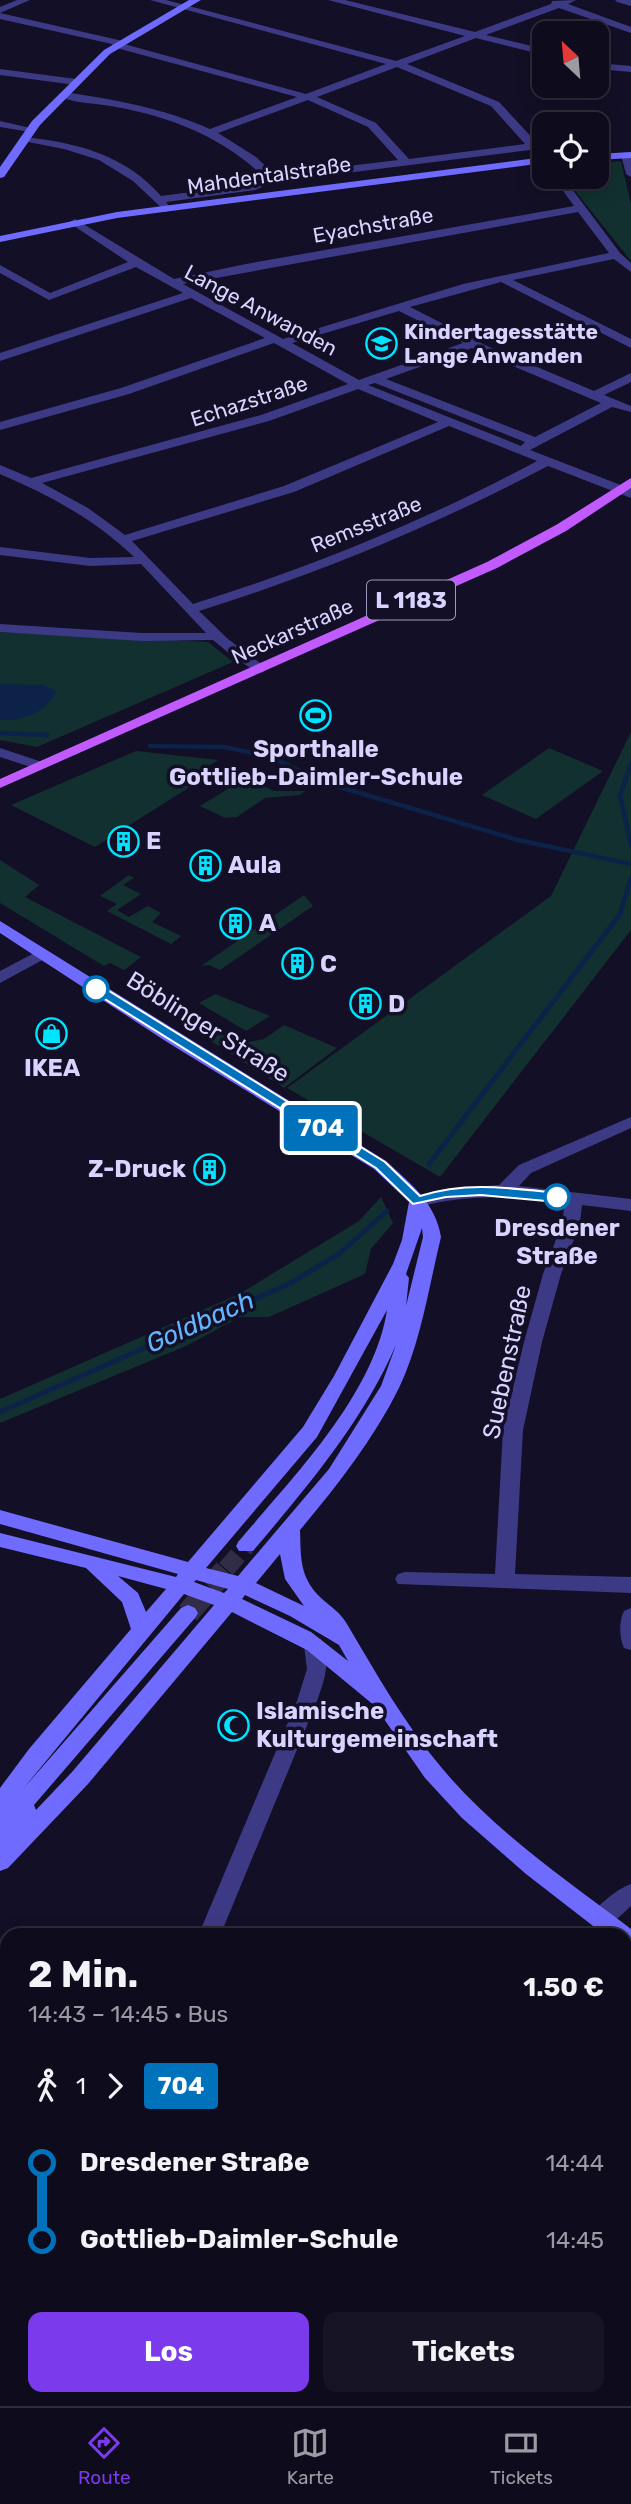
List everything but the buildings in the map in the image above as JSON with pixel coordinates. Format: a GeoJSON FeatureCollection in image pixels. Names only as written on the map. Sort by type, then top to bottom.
{"type":"FeatureCollection","features":[{"type":"Feature","properties":{"kind":"main road"},"geometry":{"type":"LineString","coordinates":[[0,176],[30,130],[76,82],[118,44],[196,0]]}},
{"type":"Feature","properties":{"kind":"main road"},"geometry":{"type":"LineString","coordinates":[[609,156],[628,155]]}},
{"type":"Feature","properties":{"kind":"main road","name":"Mahdentalstraße"},"geometry":{"type":"LineString","coordinates":[[0,239],[162,204],[532,161]]}},
{"type":"Feature","properties":{"kind":"main road","name":"Neckarstraße"},"geometry":{"type":"LineString","coordinates":[[0,784],[521,551],[627,488]]}},
{"type":"Feature","properties":{"kind":"main road","name":"Böblinger Straße"},"geometry":{"type":"LineString","coordinates":[[0,926],[380,1165],[418,1201],[430,1222],[432,1237],[400,1362],[383,1402],[336,1474],[291,1531],[269,1552],[80,1778],[0,1862]]}},
{"type":"Feature","properties":{"kind":"main road"},"geometry":{"type":"LineString","coordinates":[[0,1804],[36,1755],[310,1432],[343,1377],[402,1264],[411,1240],[418,1201]]}},
{"type":"Feature","properties":{"kind":"main road"},"geometry":{"type":"LineString","coordinates":[[391,1334],[402,1264]]}},
{"type":"Feature","properties":{"kind":"main road"},"geometry":{"type":"LineString","coordinates":[[246,1546],[334,1437],[391,1334],[410,1316]]}},
{"type":"Feature","properties":{"kind":"main road"},"geometry":{"type":"LineString","coordinates":[[0,1517],[193,1569],[242,1585],[297,1611],[343,1639]]}},
{"type":"Feature","properties":{"kind":"main road"},"geometry":{"type":"LineString","coordinates":[[227,1531],[230,1540],[241,1552],[248,1555],[269,1552]]}},
{"type":"Feature","properties":{"kind":"main road"},"geometry":{"type":"LineString","coordinates":[[291,1531],[289,1562],[293,1576],[314,1603],[332,1617],[381,1701],[428,1766],[473,1815],[614,1928]]}},
{"type":"Feature","properties":{"kind":"main road"},"geometry":{"type":"LineString","coordinates":[[0,1540],[179,1586],[227,1602],[314,1645],[381,1701]]}},
{"type":"Feature","properties":{"kind":"main road"},"geometry":{"type":"LineString","coordinates":[[84,1561],[124,1590],[135,1607],[142,1631]]}},
{"type":"Feature","properties":{"kind":"main road"},"geometry":{"type":"LineString","coordinates":[[0,1824],[40,1786],[188,1613]]}},
{"type":"Feature","properties":{"kind":"main road"},"geometry":{"type":"LineString","coordinates":[[0,1850],[40,1786]]}},
{"type":"Feature","properties":{"kind":"street"},"geometry":{"type":"LineString","coordinates":[[0,10],[25,0]]}},
{"type":"Feature","properties":{"kind":"street"},"geometry":{"type":"LineString","coordinates":[[155,0],[396,62],[495,104],[532,144]]}},
{"type":"Feature","properties":{"kind":"street"},"geometry":{"type":"LineString","coordinates":[[333,0],[532,49]]}},
{"type":"Feature","properties":{"kind":"street"},"geometry":{"type":"LineString","coordinates":[[543,0],[631,30]]}},
{"type":"Feature","properties":{"kind":"street"},"geometry":{"type":"LineString","coordinates":[[212,132],[396,62],[571,0]]}},
{"type":"Feature","properties":{"kind":"street"},"geometry":{"type":"LineString","coordinates":[[620,0],[631,3]]}},
{"type":"Feature","properties":{"kind":"street"},"geometry":{"type":"LineString","coordinates":[[0,16],[118,44],[308,96],[372,125],[406,162]]}},
{"type":"Feature","properties":{"kind":"street"},"geometry":{"type":"LineString","coordinates":[[609,67],[631,69]]}},
{"type":"Feature","properties":{"kind":"street"},"geometry":{"type":"LineString","coordinates":[[0,72],[76,82]]}},
{"type":"Feature","properties":{"kind":"street"},"geometry":{"type":"LineString","coordinates":[[64,95],[110,102],[212,132],[257,161],[272,179]]}},
{"type":"Feature","properties":{"kind":"street"},"geometry":{"type":"LineString","coordinates":[[0,124],[30,130]]}},
{"type":"Feature","properties":{"kind":"street"},"geometry":{"type":"LineString","coordinates":[[23,140],[70,145],[106,158],[138,179],[162,204]]}},
{"type":"Feature","properties":{"kind":"street","name":"Mahdentalstraße"},"geometry":{"type":"LineString","coordinates":[[162,204],[255,187],[272,179],[532,146]]}},
{"type":"Feature","properties":{"kind":"street"},"geometry":{"type":"LineString","coordinates":[[628,155],[631,174]]}},
{"type":"Feature","properties":{"kind":"street"},"geometry":{"type":"LineString","coordinates":[[567,189],[616,256],[631,269]]}},
{"type":"Feature","properties":{"kind":"street","name":"Eyachstraße"},"geometry":{"type":"LineString","coordinates":[[171,283],[246,267],[582,208]]}},
{"type":"Feature","properties":{"kind":"street","name":"Lange Anwanden"},"geometry":{"type":"LineString","coordinates":[[75,222],[135,263],[360,385],[448,422],[627,488]]}},
{"type":"Feature","properties":{"kind":"street"},"geometry":{"type":"LineString","coordinates":[[0,426],[136,388],[278,341],[399,306],[501,278],[616,256]]}},
{"type":"Feature","properties":{"kind":"street"},"geometry":{"type":"LineString","coordinates":[[0,268],[46,296],[54,297],[135,263]]}},
{"type":"Feature","properties":{"kind":"street"},"geometry":{"type":"LineString","coordinates":[[501,278],[631,344]]}},
{"type":"Feature","properties":{"kind":"street"},"geometry":{"type":"LineString","coordinates":[[0,357],[191,294]]}},
{"type":"Feature","properties":{"kind":"street"},"geometry":{"type":"LineString","coordinates":[[399,306],[473,344],[627,409]]}},
{"type":"Feature","properties":{"kind":"street","name":"Echazstraße"},"geometry":{"type":"LineString","coordinates":[[32,482],[213,434],[378,380],[473,344]]}},
{"type":"Feature","properties":{"kind":"street"},"geometry":{"type":"LineString","coordinates":[[594,396],[631,377]]}},
{"type":"Feature","properties":{"kind":"street"},"geometry":{"type":"LineString","coordinates":[[378,380],[535,442]]}},
{"type":"Feature","properties":{"kind":"street"},"geometry":{"type":"LineString","coordinates":[[521,449],[610,403]]}},
{"type":"Feature","properties":{"kind":"street"},"geometry":{"type":"LineString","coordinates":[[122,540],[289,489],[448,422]]}},
{"type":"Feature","properties":{"kind":"street","name":"Remsstraße"},"geometry":{"type":"LineString","coordinates":[[190,609],[391,539],[456,510],[549,460]]}},
{"type":"Feature","properties":{"kind":"street"},"geometry":{"type":"LineString","coordinates":[[0,469],[32,482],[73,504],[122,540],[217,635],[260,669]]}},
{"type":"Feature","properties":{"kind":"street"},"geometry":{"type":"LineString","coordinates":[[0,551],[68,559],[125,562],[142,560]]}},
{"type":"Feature","properties":{"kind":"street"},"geometry":{"type":"LineString","coordinates":[[0,628],[142,637],[199,638],[217,635]]}},
{"type":"Feature","properties":{"kind":"street"},"geometry":{"type":"LineString","coordinates":[[0,752],[40,766]]}},
{"type":"Feature","properties":{"kind":"street"},"geometry":{"type":"LineString","coordinates":[[0,978],[42,954]]}},
{"type":"Feature","properties":{"kind":"street"},"geometry":{"type":"LineString","coordinates":[[503,1192],[515,1177],[533,1165],[631,1122]]}},
{"type":"Feature","properties":{"kind":"street"},"geometry":{"type":"LineString","coordinates":[[418,1201],[457,1191],[503,1192],[631,1205]]}},
{"type":"Feature","properties":{"kind":"street","name":"Suebenstraße"},"geometry":{"type":"LineString","coordinates":[[505,1581],[513,1430],[552,1274],[571,1223],[574,1199]]}},
{"type":"Feature","properties":{"kind":"street"},"geometry":{"type":"LineString","coordinates":[[405,1579],[631,1585]]}},
{"type":"Feature","properties":{"kind":"street"},"geometry":{"type":"LineString","coordinates":[[631,1616],[631,1642]]}},
{"type":"Feature","properties":{"kind":"street"},"geometry":{"type":"LineString","coordinates":[[212,1928],[307,1701],[317,1669],[314,1645]]}},
{"type":"Feature","properties":{"kind":"street"},"geometry":{"type":"LineString","coordinates":[[601,1918],[631,1892]]}},
{"type":"Feature","properties":{"kind":"green space"},"geometry":{"type":"Polygon","coordinates":[[[621,161],[631,204],[631,261],[574,189],[609,189],[609,162],[621,161]]]}},
{"type":"Feature","properties":{"kind":"green space"},"geometry":{"type":"Polygon","coordinates":[[[0,632],[208,642],[233,662],[37,747],[0,740],[0,632]]]}},
{"type":"Feature","properties":{"kind":"green space"},"geometry":{"type":"Polygon","coordinates":[[[631,732],[631,930],[440,1177],[287,1088],[551,896],[631,732]]]}},
{"type":"Feature","properties":{"kind":"green space"},"geometry":{"type":"Polygon","coordinates":[[[549,748],[603,771],[536,819],[482,795],[549,748]]]}},
{"type":"Feature","properties":{"kind":"green space"},"geometry":{"type":"Polygon","coordinates":[[[136,751],[218,760],[189,779],[196,783],[95,847],[11,805],[136,751]]]}},
{"type":"Feature","properties":{"kind":"green space"},"geometry":{"type":"Polygon","coordinates":[[[241,781],[258,783],[273,791],[305,791],[300,795],[265,798],[237,817],[225,818],[200,806],[241,781]]]}},
{"type":"Feature","properties":{"kind":"green space"},"geometry":{"type":"Polygon","coordinates":[[[0,860],[39,885],[25,897],[141,957],[124,970],[110,963],[104,966],[0,903],[0,860]]]}},
{"type":"Feature","properties":{"kind":"green space"},"geometry":{"type":"Polygon","coordinates":[[[129,875],[134,878],[123,885],[141,894],[117,910],[129,917],[148,906],[161,913],[152,922],[181,936],[171,944],[107,911],[117,904],[100,896],[129,875]]]}},
{"type":"Feature","properties":{"kind":"green space"},"geometry":{"type":"Polygon","coordinates":[[[304,895],[313,906],[220,970],[209,965],[201,966],[304,895]]]}},
{"type":"Feature","properties":{"kind":"green space"},"geometry":{"type":"Polygon","coordinates":[[[215,994],[270,1016],[246,1031],[199,1003],[215,994]]]}},
{"type":"Feature","properties":{"kind":"green space"},"geometry":{"type":"Polygon","coordinates":[[[193,1018],[204,1018],[234,1045],[264,1039],[284,1025],[337,1048],[284,1088],[186,1025],[193,1018]]]}},
{"type":"Feature","properties":{"kind":"green space"},"geometry":{"type":"Polygon","coordinates":[[[381,1197],[393,1223],[371,1249],[365,1274],[269,1317],[240,1317],[186,1346],[0,1423],[0,1399],[239,1294],[359,1221],[381,1197]]]}},
{"type":"Feature","properties":{"kind":"water"},"geometry":{"type":"Polygon","coordinates":[[[0,684],[43,685],[57,691],[46,705],[33,714],[0,720],[0,684]]]}},
{"type":"Feature","properties":{"kind":"waterway"},"geometry":{"type":"LineString","coordinates":[[0,733],[48,735]]}},
{"type":"Feature","properties":{"kind":"waterway"},"geometry":{"type":"LineString","coordinates":[[150,746],[225,747],[270,757],[318,779]]}},
{"type":"Feature","properties":{"kind":"waterway","name":"Goldbach"},"geometry":{"type":"LineString","coordinates":[[631,764],[620,795],[631,845]]}},
{"type":"Feature","properties":{"kind":"waterway"},"geometry":{"type":"LineString","coordinates":[[333,785],[518,840],[631,864]]}},
{"type":"Feature","properties":{"kind":"waterway","name":"Goldbach"},"geometry":{"type":"LineString","coordinates":[[620,914],[631,878]]}},
{"type":"Feature","properties":{"kind":"waterway","name":"Goldbach"},"geometry":{"type":"LineString","coordinates":[[429,1164],[621,913]]}},
{"type":"Feature","properties":{"kind":"waterway","name":"Goldbach"},"geometry":{"type":"LineString","coordinates":[[0,1412],[291,1283],[340,1253],[387,1211]]}},
{"type":"Feature","properties":{"kind":"tunnel"},"geometry":{"type":"LineString","coordinates":[[226,1569],[246,1546]]}},
{"type":"Feature","properties":{"kind":"tunnel"},"geometry":{"type":"LineString","coordinates":[[188,1613],[227,1568]]}},
{"type":"Feature","properties":{"kind":"bus line","name":"704"},"geometry":{"type":"LineString","coordinates":[[96,989],[380,1165],[418,1201],[445,1193],[481,1190],[557,1197]]}},
{"type":"Feature","properties":{"kind":"place","name":"Kindertagesstätte Lange Anwanden"},"geometry":{"type":"Point","coordinates":[381,343]}},
{"type":"Feature","properties":{"kind":"place","name":"Sporthalle Gottlieb-Daimler-Schule"},"geometry":{"type":"Point","coordinates":[316,715]}},
{"type":"Feature","properties":{"kind":"place","name":"E"},"geometry":{"type":"Point","coordinates":[123,841]}},
{"type":"Feature","properties":{"kind":"place","name":"Aula"},"geometry":{"type":"Point","coordinates":[205,865]}},
{"type":"Feature","properties":{"kind":"place","name":"A"},"geometry":{"type":"Point","coordinates":[236,923]}},
{"type":"Feature","properties":{"kind":"place","name":"C"},"geometry":{"type":"Point","coordinates":[297,964]}},
{"type":"Feature","properties":{"kind":"place","name":"D"},"geometry":{"type":"Point","coordinates":[365,1004]}},
{"type":"Feature","properties":{"kind":"place","name":"IKEA"},"geometry":{"type":"Point","coordinates":[52,1034]}},
{"type":"Feature","properties":{"kind":"place","name":"Z-Druck"},"geometry":{"type":"Point","coordinates":[209,1169]}},
{"type":"Feature","properties":{"kind":"place","name":"Dresdener Straße"},"geometry":{"type":"Point","coordinates":[557,1197]}},
{"type":"Feature","properties":{"kind":"place","name":"Islamische Kulturgemeinschaft"},"geometry":{"type":"Point","coordinates":[233,1725]}}]}
